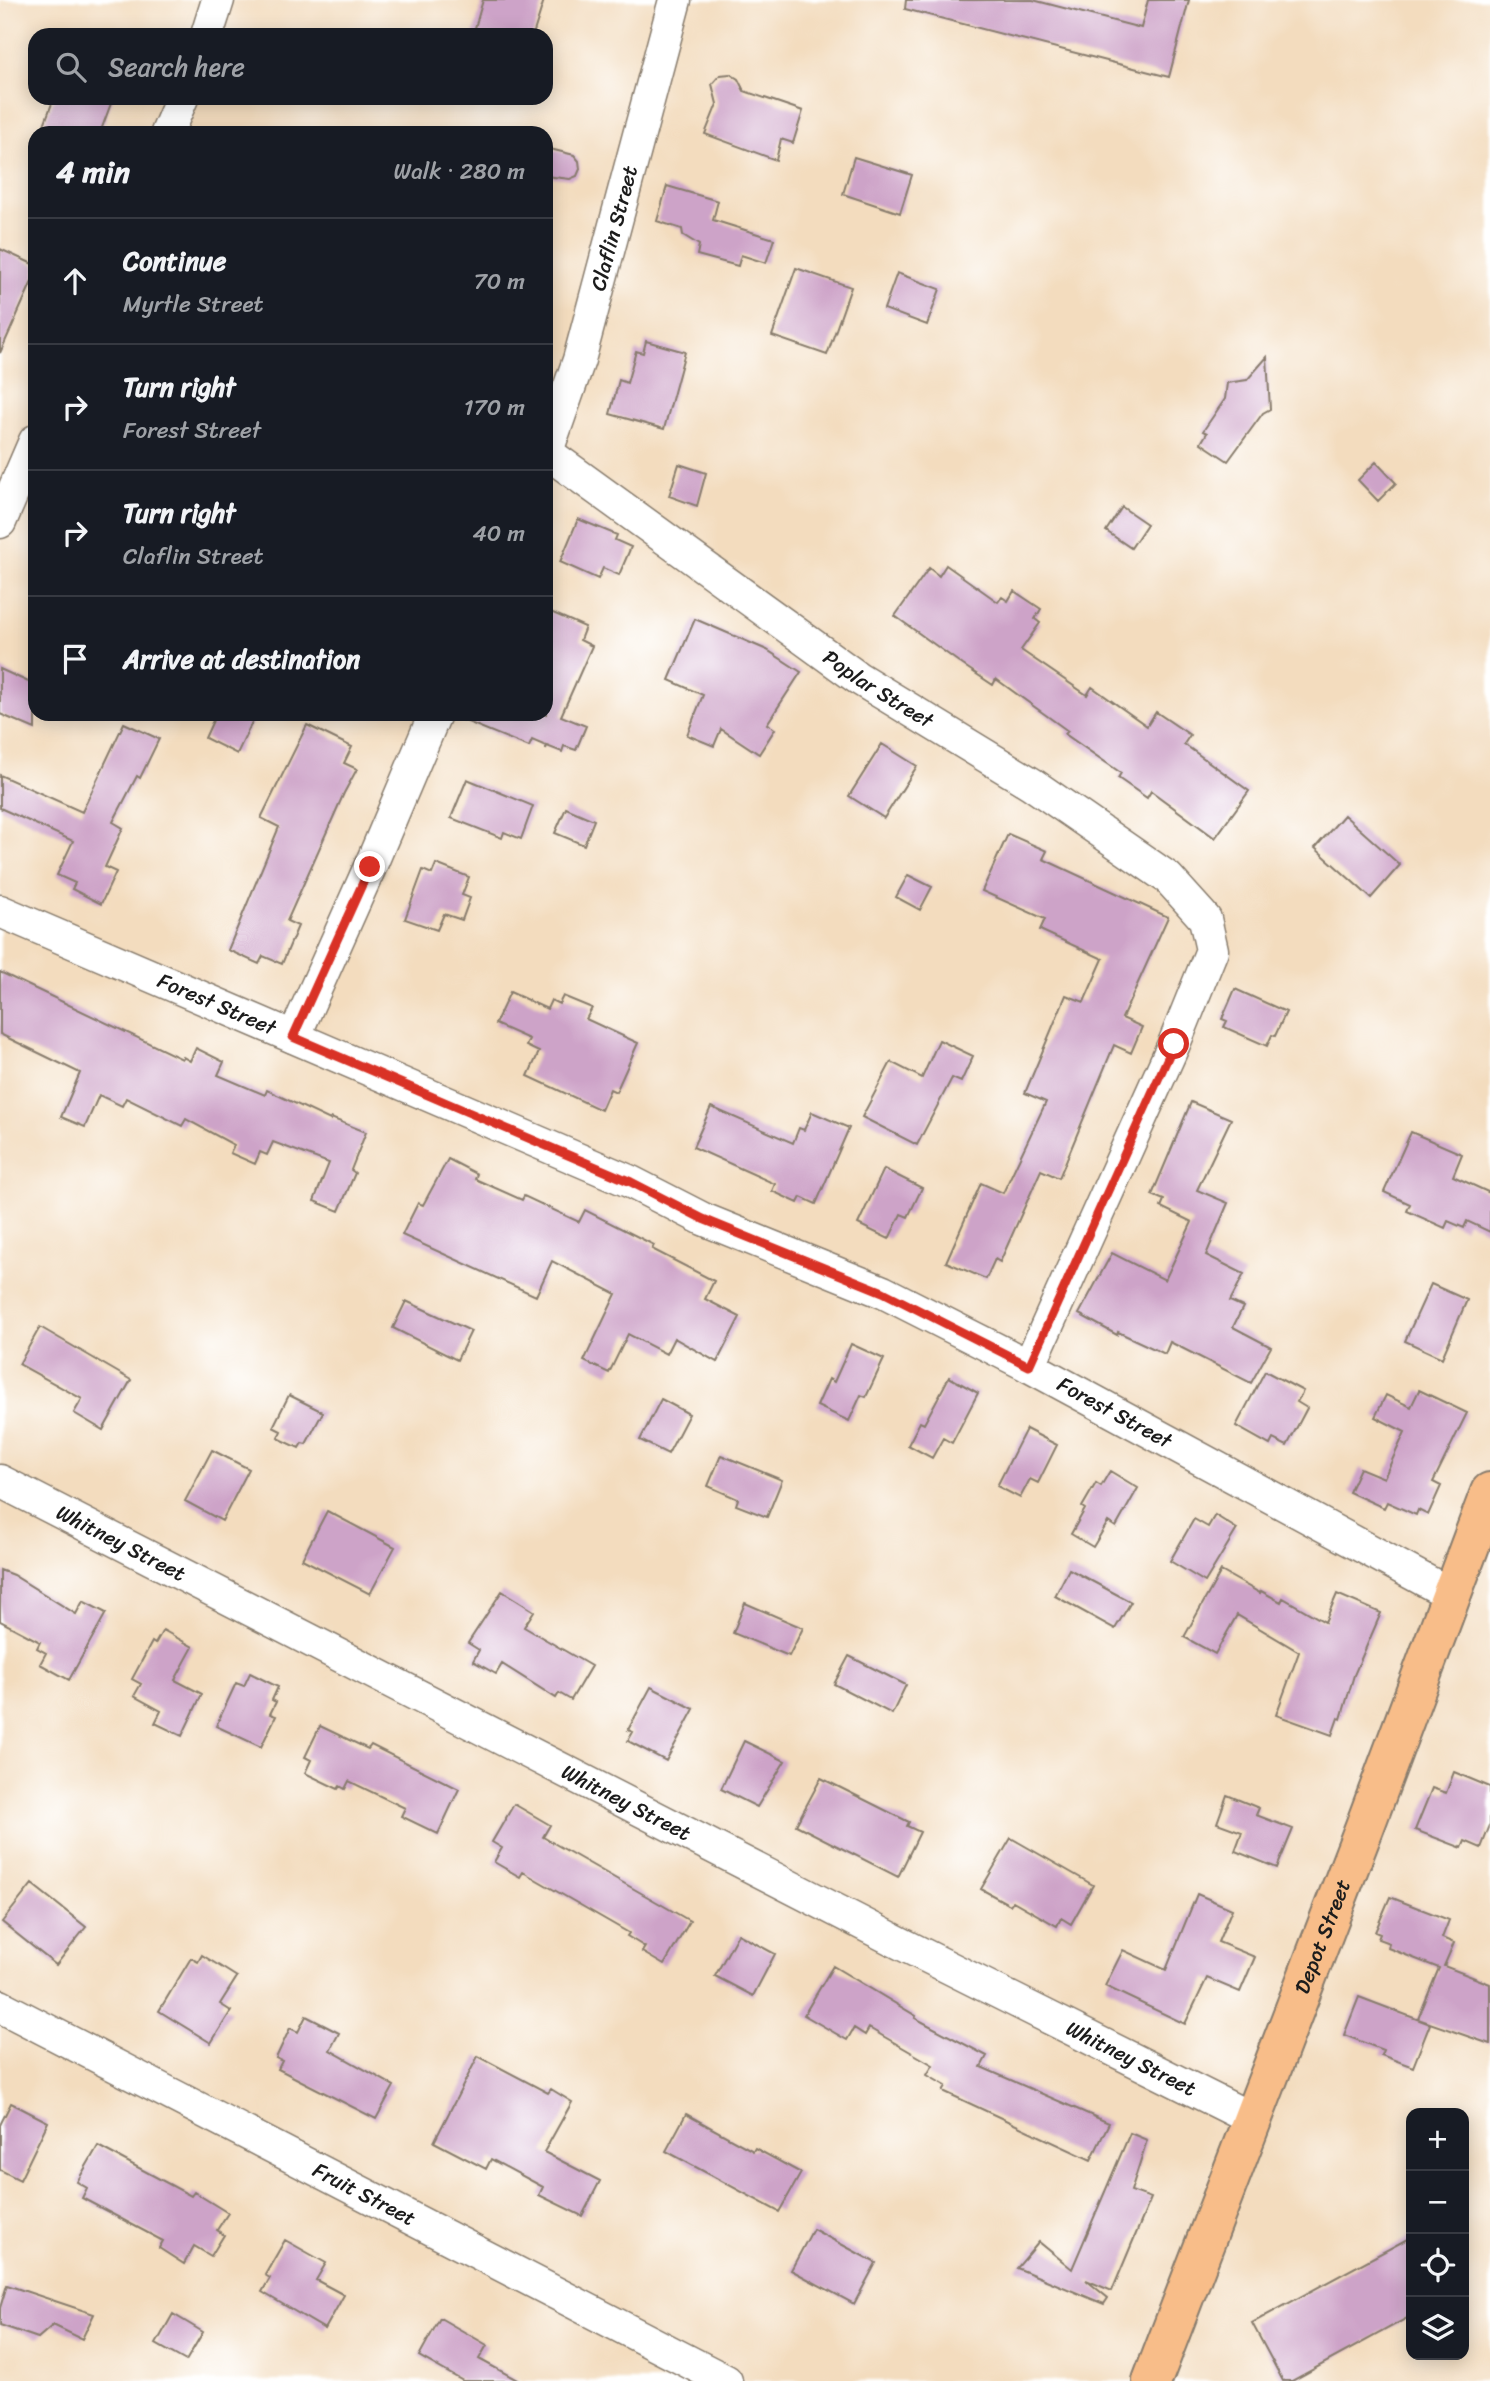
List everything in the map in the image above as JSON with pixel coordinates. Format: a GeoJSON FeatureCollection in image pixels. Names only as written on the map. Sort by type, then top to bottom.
{"type":"FeatureCollection","features":[{"type":"Feature","properties":{"kind":"main road","name":"Depot Street"},"geometry":{"type":"LineString","coordinates":[[1152,2381],[1490,1492]]}},
{"type":"Feature","properties":{"kind":"street"},"geometry":{"type":"LineString","coordinates":[[209,28],[218,0]]}},
{"type":"Feature","properties":{"kind":"street","name":"Claflin Street"},"geometry":{"type":"LineString","coordinates":[[553,433],[579,360],[675,0]]}},
{"type":"Feature","properties":{"kind":"street"},"geometry":{"type":"LineString","coordinates":[[170,126],[179,105]]}},
{"type":"Feature","properties":{"kind":"street"},"geometry":{"type":"LineString","coordinates":[[0,522],[28,457]]}},
{"type":"Feature","properties":{"kind":"street","name":"Poplar Street"},"geometry":{"type":"LineString","coordinates":[[553,458],[859,678],[1031,784],[1168,878],[1205,919],[1212,950],[1174,1044],[1029,1366]]}},
{"type":"Feature","properties":{"kind":"street"},"geometry":{"type":"LineString","coordinates":[[293,1037],[432,721]]}},
{"type":"Feature","properties":{"kind":"street","name":"Forest Street"},"geometry":{"type":"LineString","coordinates":[[0,911],[631,1182],[703,1219],[883,1292],[1029,1366],[1452,1595]]}},
{"type":"Feature","properties":{"kind":"street","name":"Whitney Street"},"geometry":{"type":"LineString","coordinates":[[0,1481],[900,1943],[1252,2119]]}},
{"type":"Feature","properties":{"kind":"street","name":"Fruit Street"},"geometry":{"type":"LineString","coordinates":[[0,2006],[726,2381]]}},
{"type":"Feature","properties":{"kind":"building"},"geometry":{"type":"Polygon","coordinates":[[[483,0],[544,0],[535,28],[475,28],[483,0]]]}},
{"type":"Feature","properties":{"kind":"building"},"geometry":{"type":"Polygon","coordinates":[[[906,0],[1033,0],[1141,28],[1148,0],[1189,0],[1169,77],[905,9],[906,0]]]}},
{"type":"Feature","properties":{"kind":"building"},"geometry":{"type":"Polygon","coordinates":[[[730,74],[738,79],[744,91],[803,111],[793,143],[781,139],[776,160],[705,134],[717,104],[712,84],[720,75],[730,74]]]}},
{"type":"Feature","properties":{"kind":"building"},"geometry":{"type":"Polygon","coordinates":[[[51,105],[110,105],[103,126],[44,126],[51,105]]]}},
{"type":"Feature","properties":{"kind":"building"},"geometry":{"type":"Polygon","coordinates":[[[553,150],[574,155],[579,161],[577,176],[570,179],[553,177],[553,150]]]}},
{"type":"Feature","properties":{"kind":"building"},"geometry":{"type":"Polygon","coordinates":[[[854,157],[912,175],[900,213],[843,194],[854,157]]]}},
{"type":"Feature","properties":{"kind":"building"},"geometry":{"type":"Polygon","coordinates":[[[667,186],[718,201],[713,220],[774,239],[766,263],[741,255],[738,266],[697,255],[699,245],[683,235],[682,229],[657,221],[667,186]]]}},
{"type":"Feature","properties":{"kind":"building"},"geometry":{"type":"Polygon","coordinates":[[[0,249],[28,262],[28,291],[0,353],[0,249]]]}},
{"type":"Feature","properties":{"kind":"building"},"geometry":{"type":"Polygon","coordinates":[[[796,268],[851,287],[827,355],[772,336],[796,268]]]}},
{"type":"Feature","properties":{"kind":"building"},"geometry":{"type":"Polygon","coordinates":[[[897,273],[940,289],[927,325],[884,309],[897,273]]]}},
{"type":"Feature","properties":{"kind":"building"},"geometry":{"type":"Polygon","coordinates":[[[646,341],[685,352],[664,429],[610,414],[619,380],[627,383],[636,351],[643,353],[646,341]]]}},
{"type":"Feature","properties":{"kind":"building"},"geometry":{"type":"Polygon","coordinates":[[[1267,357],[1270,409],[1263,413],[1228,461],[1201,443],[1207,433],[1203,431],[1225,399],[1227,383],[1247,380],[1267,357]]]}},
{"type":"Feature","properties":{"kind":"building"},"geometry":{"type":"Polygon","coordinates":[[[1376,462],[1396,483],[1378,501],[1358,480],[1376,462]]]}},
{"type":"Feature","properties":{"kind":"building"},"geometry":{"type":"Polygon","coordinates":[[[679,464],[706,473],[697,506],[669,496],[679,464]]]}},
{"type":"Feature","properties":{"kind":"building"},"geometry":{"type":"Polygon","coordinates":[[[1122,507],[1147,524],[1131,548],[1106,531],[1122,507]]]}},
{"type":"Feature","properties":{"kind":"building"},"geometry":{"type":"Polygon","coordinates":[[[578,519],[617,535],[615,540],[631,547],[619,575],[603,568],[598,579],[560,562],[578,519]]]}},
{"type":"Feature","properties":{"kind":"building"},"geometry":{"type":"Polygon","coordinates":[[[946,565],[998,602],[1002,597],[1008,601],[1014,591],[1041,609],[1035,619],[1040,623],[1021,650],[1087,695],[1092,687],[1147,726],[1156,712],[1190,735],[1184,744],[1249,791],[1215,838],[1151,791],[1147,798],[1118,778],[1121,773],[1065,734],[1068,731],[996,679],[993,685],[895,616],[929,568],[939,576],[946,565]]]}},
{"type":"Feature","properties":{"kind":"building"},"geometry":{"type":"Polygon","coordinates":[[[553,613],[585,627],[580,640],[592,646],[561,716],[586,726],[576,750],[564,746],[562,752],[547,746],[546,749],[546,746],[532,740],[529,747],[465,721],[553,721],[553,613]]]}},
{"type":"Feature","properties":{"kind":"building"},"geometry":{"type":"Polygon","coordinates":[[[695,619],[767,650],[801,672],[767,724],[775,729],[759,754],[721,729],[714,746],[687,735],[703,695],[669,680],[695,619]]]}},
{"type":"Feature","properties":{"kind":"building"},"geometry":{"type":"Polygon","coordinates":[[[0,669],[28,682],[28,721],[35,721],[35,729],[0,714],[0,669]]]}},
{"type":"Feature","properties":{"kind":"building"},"geometry":{"type":"Polygon","coordinates":[[[213,721],[253,721],[237,754],[205,738],[213,721]]]}},
{"type":"Feature","properties":{"kind":"building"},"geometry":{"type":"Polygon","coordinates":[[[124,723],[159,739],[140,778],[137,776],[113,822],[123,828],[105,867],[116,872],[101,904],[72,889],[75,883],[57,875],[73,841],[0,808],[0,775],[82,812],[124,723]]]}},
{"type":"Feature","properties":{"kind":"building"},"geometry":{"type":"Polygon","coordinates":[[[307,725],[352,747],[344,763],[357,769],[287,921],[298,926],[282,964],[263,956],[259,964],[228,950],[279,827],[261,818],[307,725]]]}},
{"type":"Feature","properties":{"kind":"building"},"geometry":{"type":"Polygon","coordinates":[[[882,744],[917,766],[884,818],[849,796],[882,744]]]}},
{"type":"Feature","properties":{"kind":"building"},"geometry":{"type":"Polygon","coordinates":[[[467,779],[533,806],[521,839],[504,832],[502,838],[451,818],[467,779]]]}},
{"type":"Feature","properties":{"kind":"building"},"geometry":{"type":"Polygon","coordinates":[[[566,808],[594,820],[584,845],[555,833],[566,808]]]}},
{"type":"Feature","properties":{"kind":"building"},"geometry":{"type":"Polygon","coordinates":[[[1344,815],[1400,865],[1371,898],[1315,848],[1344,815]]]}},
{"type":"Feature","properties":{"kind":"building"},"geometry":{"type":"Polygon","coordinates":[[[1008,834],[1047,851],[1043,859],[1168,917],[1122,1018],[1142,1027],[1131,1053],[1114,1045],[1059,1178],[1041,1170],[1000,1262],[995,1259],[986,1279],[946,1262],[981,1183],[1003,1193],[1046,1102],[1025,1093],[1066,995],[1084,1002],[1103,959],[1040,930],[1045,919],[982,891],[1008,834]]]}},
{"type":"Feature","properties":{"kind":"building"},"geometry":{"type":"Polygon","coordinates":[[[436,864],[469,877],[462,895],[470,898],[462,920],[444,914],[437,930],[405,919],[423,870],[432,874],[436,864]]]}},
{"type":"Feature","properties":{"kind":"building"},"geometry":{"type":"Polygon","coordinates":[[[908,875],[932,887],[920,910],[896,897],[908,875]]]}},
{"type":"Feature","properties":{"kind":"building"},"geometry":{"type":"Polygon","coordinates":[[[0,972],[182,1059],[183,1057],[190,1061],[196,1048],[224,1062],[218,1075],[265,1095],[267,1090],[330,1120],[331,1118],[366,1132],[351,1170],[355,1173],[339,1211],[314,1201],[329,1163],[273,1142],[267,1155],[260,1152],[255,1164],[230,1153],[234,1145],[186,1119],[182,1126],[126,1098],[122,1106],[99,1095],[85,1127],[61,1117],[80,1073],[0,1034],[0,972]]]}},
{"type":"Feature","properties":{"kind":"building"},"geometry":{"type":"Polygon","coordinates":[[[1235,989],[1286,1012],[1275,1036],[1272,1035],[1267,1046],[1224,1027],[1227,1021],[1222,1019],[1235,989]]]}},
{"type":"Feature","properties":{"kind":"building"},"geometry":{"type":"Polygon","coordinates":[[[510,992],[547,1009],[551,1000],[559,1004],[563,996],[592,1008],[586,1019],[638,1043],[616,1092],[610,1089],[601,1110],[528,1076],[539,1052],[526,1046],[529,1039],[495,1024],[510,992]]]}},
{"type":"Feature","properties":{"kind":"building"},"geometry":{"type":"Polygon","coordinates":[[[939,1040],[973,1056],[961,1082],[952,1078],[917,1145],[862,1117],[891,1062],[922,1078],[939,1040]]]}},
{"type":"Feature","properties":{"kind":"building"},"geometry":{"type":"Polygon","coordinates":[[[1191,1102],[1231,1119],[1197,1190],[1228,1203],[1206,1255],[1244,1274],[1230,1301],[1243,1307],[1233,1327],[1271,1347],[1251,1383],[1170,1342],[1165,1354],[1118,1332],[1117,1335],[1079,1314],[1112,1253],[1165,1280],[1192,1222],[1161,1207],[1164,1200],[1152,1195],[1191,1102]]]}},
{"type":"Feature","properties":{"kind":"building"},"geometry":{"type":"Polygon","coordinates":[[[711,1107],[793,1143],[799,1128],[804,1130],[812,1112],[849,1128],[816,1204],[801,1197],[798,1203],[772,1191],[775,1184],[693,1147],[711,1107]]]}},
{"type":"Feature","properties":{"kind":"building"},"geometry":{"type":"Polygon","coordinates":[[[1411,1132],[1462,1154],[1453,1176],[1490,1193],[1490,1232],[1467,1221],[1464,1228],[1448,1221],[1445,1228],[1407,1211],[1410,1204],[1384,1192],[1411,1132]]]}},
{"type":"Feature","properties":{"kind":"building"},"geometry":{"type":"Polygon","coordinates":[[[448,1159],[477,1174],[475,1179],[522,1200],[524,1196],[579,1222],[585,1210],[654,1245],[652,1249],[714,1281],[705,1299],[740,1317],[717,1362],[674,1338],[666,1354],[628,1334],[609,1373],[584,1361],[616,1294],[552,1261],[536,1296],[402,1235],[418,1203],[423,1205],[448,1159]]]}},
{"type":"Feature","properties":{"kind":"building"},"geometry":{"type":"Polygon","coordinates":[[[884,1169],[922,1188],[908,1217],[901,1214],[889,1239],[858,1224],[884,1169]]]}},
{"type":"Feature","properties":{"kind":"building"},"geometry":{"type":"Polygon","coordinates":[[[1431,1284],[1467,1300],[1442,1358],[1405,1341],[1431,1284]]]}},
{"type":"Feature","properties":{"kind":"building"},"geometry":{"type":"Polygon","coordinates":[[[406,1301],[471,1331],[457,1360],[393,1328],[406,1301]]]}},
{"type":"Feature","properties":{"kind":"building"},"geometry":{"type":"Polygon","coordinates":[[[40,1327],[131,1380],[103,1430],[74,1413],[82,1399],[19,1364],[40,1327]]]}},
{"type":"Feature","properties":{"kind":"building"},"geometry":{"type":"Polygon","coordinates":[[[851,1344],[884,1359],[866,1397],[861,1395],[849,1421],[817,1406],[829,1379],[834,1382],[851,1344]]]}},
{"type":"Feature","properties":{"kind":"building"},"geometry":{"type":"Polygon","coordinates":[[[1265,1371],[1303,1391],[1297,1402],[1307,1408],[1287,1446],[1273,1439],[1270,1445],[1236,1426],[1265,1371]]]}},
{"type":"Feature","properties":{"kind":"building"},"geometry":{"type":"Polygon","coordinates":[[[949,1377],[978,1393],[952,1443],[943,1438],[932,1458],[908,1445],[920,1422],[924,1424],[949,1377]]]}},
{"type":"Feature","properties":{"kind":"building"},"geometry":{"type":"Polygon","coordinates":[[[1419,1390],[1467,1413],[1433,1482],[1441,1486],[1428,1515],[1418,1510],[1416,1515],[1387,1502],[1384,1508],[1349,1492],[1360,1468],[1384,1478],[1405,1432],[1375,1417],[1386,1395],[1411,1407],[1419,1390]]]}},
{"type":"Feature","properties":{"kind":"building"},"geometry":{"type":"Polygon","coordinates":[[[289,1395],[323,1412],[306,1444],[302,1443],[299,1448],[278,1438],[281,1431],[273,1427],[289,1395]]]}},
{"type":"Feature","properties":{"kind":"building"},"geometry":{"type":"Polygon","coordinates":[[[661,1399],[689,1414],[668,1454],[640,1440],[661,1399]]]}},
{"type":"Feature","properties":{"kind":"building"},"geometry":{"type":"Polygon","coordinates":[[[1026,1429],[1057,1445],[1038,1483],[1030,1479],[1020,1498],[997,1486],[1026,1429]]]}},
{"type":"Feature","properties":{"kind":"building"},"geometry":{"type":"Polygon","coordinates":[[[212,1450],[249,1469],[222,1521],[185,1501],[212,1450]]]}},
{"type":"Feature","properties":{"kind":"building"},"geometry":{"type":"Polygon","coordinates":[[[721,1455],[782,1480],[767,1517],[736,1505],[738,1499],[708,1486],[721,1455]]]}},
{"type":"Feature","properties":{"kind":"building"},"geometry":{"type":"Polygon","coordinates":[[[1110,1471],[1138,1488],[1116,1527],[1108,1522],[1093,1547],[1071,1534],[1096,1483],[1101,1486],[1110,1471]]]}},
{"type":"Feature","properties":{"kind":"building"},"geometry":{"type":"Polygon","coordinates":[[[327,1511],[395,1547],[370,1594],[302,1559],[327,1511]]]}},
{"type":"Feature","properties":{"kind":"building"},"geometry":{"type":"Polygon","coordinates":[[[1215,1515],[1237,1529],[1205,1582],[1170,1561],[1194,1519],[1208,1527],[1215,1515]]]}},
{"type":"Feature","properties":{"kind":"building"},"geometry":{"type":"Polygon","coordinates":[[[1069,1569],[1131,1602],[1115,1629],[1055,1596],[1069,1569]]]}},
{"type":"Feature","properties":{"kind":"building"},"geometry":{"type":"Polygon","coordinates":[[[0,1570],[13,1575],[76,1614],[83,1601],[106,1613],[69,1680],[40,1664],[46,1653],[37,1648],[40,1642],[0,1621],[0,1570]]]}},
{"type":"Feature","properties":{"kind":"building"},"geometry":{"type":"Polygon","coordinates":[[[1221,1571],[1260,1593],[1261,1591],[1281,1602],[1283,1598],[1325,1622],[1337,1594],[1381,1613],[1354,1675],[1341,1719],[1338,1718],[1332,1735],[1276,1715],[1299,1652],[1237,1615],[1215,1654],[1184,1637],[1221,1571]]]}},
{"type":"Feature","properties":{"kind":"building"},"geometry":{"type":"Polygon","coordinates":[[[502,1591],[534,1611],[524,1627],[591,1666],[571,1700],[559,1693],[556,1698],[502,1664],[496,1674],[473,1661],[479,1650],[468,1643],[502,1591]]]}},
{"type":"Feature","properties":{"kind":"building"},"geometry":{"type":"Polygon","coordinates":[[[745,1603],[803,1628],[789,1656],[733,1633],[745,1603]]]}},
{"type":"Feature","properties":{"kind":"building"},"geometry":{"type":"Polygon","coordinates":[[[163,1630],[193,1647],[175,1680],[202,1694],[182,1736],[155,1723],[161,1711],[134,1696],[141,1684],[132,1679],[152,1642],[155,1644],[163,1630]]]}},
{"type":"Feature","properties":{"kind":"building"},"geometry":{"type":"Polygon","coordinates":[[[849,1656],[906,1685],[892,1714],[834,1684],[849,1656]]]}},
{"type":"Feature","properties":{"kind":"building"},"geometry":{"type":"Polygon","coordinates":[[[250,1673],[278,1687],[272,1700],[276,1702],[270,1714],[276,1716],[261,1747],[216,1726],[236,1683],[244,1686],[250,1673]]]}},
{"type":"Feature","properties":{"kind":"building"},"geometry":{"type":"Polygon","coordinates":[[[651,1687],[694,1709],[666,1761],[628,1741],[633,1732],[628,1730],[651,1687]]]}},
{"type":"Feature","properties":{"kind":"building"},"geometry":{"type":"Polygon","coordinates":[[[320,1726],[368,1749],[371,1745],[459,1789],[438,1834],[401,1816],[405,1808],[349,1781],[345,1789],[340,1786],[338,1789],[305,1773],[311,1760],[305,1757],[320,1726]]]}},
{"type":"Feature","properties":{"kind":"building"},"geometry":{"type":"Polygon","coordinates":[[[744,1741],[785,1761],[757,1807],[721,1789],[744,1741]]]}},
{"type":"Feature","properties":{"kind":"building"},"geometry":{"type":"Polygon","coordinates":[[[1454,1772],[1490,1787],[1490,1825],[1481,1848],[1465,1841],[1462,1848],[1415,1830],[1432,1788],[1446,1793],[1454,1772]]]}},
{"type":"Feature","properties":{"kind":"building"},"geometry":{"type":"Polygon","coordinates":[[[821,1778],[909,1822],[907,1826],[920,1832],[898,1877],[796,1825],[821,1778]]]}},
{"type":"Feature","properties":{"kind":"building"},"geometry":{"type":"Polygon","coordinates":[[[1227,1795],[1259,1808],[1256,1815],[1293,1829],[1277,1868],[1235,1851],[1242,1832],[1217,1823],[1227,1795]]]}},
{"type":"Feature","properties":{"kind":"building"},"geometry":{"type":"Polygon","coordinates":[[[514,1804],[550,1825],[543,1837],[690,1921],[664,1965],[642,1952],[645,1947],[627,1936],[629,1933],[523,1872],[520,1877],[494,1862],[502,1848],[492,1842],[514,1804]]]}},
{"type":"Feature","properties":{"kind":"building"},"geometry":{"type":"Polygon","coordinates":[[[1011,1838],[1093,1885],[1071,1924],[1061,1918],[1057,1926],[1013,1901],[1010,1905],[981,1889],[1011,1838]]]}},
{"type":"Feature","properties":{"kind":"building"},"geometry":{"type":"Polygon","coordinates":[[[32,1884],[86,1927],[56,1965],[2,1922],[32,1884]]]}},
{"type":"Feature","properties":{"kind":"building"},"geometry":{"type":"Polygon","coordinates":[[[1197,1894],[1232,1909],[1218,1942],[1255,1957],[1240,1992],[1207,1978],[1185,2024],[1105,1986],[1123,1950],[1166,1970],[1197,1894]]]}},
{"type":"Feature","properties":{"kind":"building"},"geometry":{"type":"Polygon","coordinates":[[[1390,1897],[1449,1920],[1442,1938],[1454,1943],[1444,1966],[1490,1984],[1490,2044],[1418,2019],[1439,1968],[1388,1948],[1389,1943],[1378,1939],[1380,1934],[1375,1932],[1390,1897]]]}},
{"type":"Feature","properties":{"kind":"building"},"geometry":{"type":"Polygon","coordinates":[[[738,1934],[775,1954],[753,1996],[715,1976],[738,1934]]]}},
{"type":"Feature","properties":{"kind":"building"},"geometry":{"type":"Polygon","coordinates":[[[202,1955],[237,1977],[220,2004],[231,2011],[211,2043],[159,2011],[191,1958],[198,1962],[202,1955]]]}},
{"type":"Feature","properties":{"kind":"building"},"geometry":{"type":"Polygon","coordinates":[[[833,1966],[916,2016],[915,2018],[987,2056],[981,2067],[1109,2123],[1091,2160],[943,2091],[946,2086],[927,2075],[933,2065],[869,2028],[865,2035],[854,2028],[847,2040],[804,2015],[833,1966]]]}},
{"type":"Feature","properties":{"kind":"building"},"geometry":{"type":"Polygon","coordinates":[[[1359,1997],[1430,2024],[1413,2067],[1381,2055],[1383,2050],[1344,2035],[1359,1997]]]}},
{"type":"Feature","properties":{"kind":"building"},"geometry":{"type":"Polygon","coordinates":[[[306,2016],[339,2033],[330,2050],[394,2086],[376,2119],[278,2069],[282,2061],[276,2058],[290,2028],[298,2032],[306,2016]]]}},
{"type":"Feature","properties":{"kind":"building"},"geometry":{"type":"Polygon","coordinates":[[[478,2056],[548,2093],[551,2089],[572,2102],[544,2152],[600,2181],[582,2216],[539,2195],[543,2187],[491,2159],[486,2169],[434,2142],[478,2056]]]}},
{"type":"Feature","properties":{"kind":"building"},"geometry":{"type":"Polygon","coordinates":[[[11,2103],[48,2122],[20,2180],[0,2170],[0,2125],[11,2103]]]}},
{"type":"Feature","properties":{"kind":"building"},"geometry":{"type":"Polygon","coordinates":[[[686,2114],[753,2151],[755,2148],[801,2173],[779,2212],[666,2151],[686,2114]]]}},
{"type":"Feature","properties":{"kind":"building"},"geometry":{"type":"Polygon","coordinates":[[[1130,2133],[1147,2140],[1131,2191],[1151,2198],[1112,2291],[1086,2280],[1108,2298],[1104,2304],[1017,2268],[1039,2242],[1072,2269],[1130,2133]]]}},
{"type":"Feature","properties":{"kind":"building"},"geometry":{"type":"Polygon","coordinates":[[[98,2146],[191,2196],[194,2192],[228,2213],[217,2230],[224,2235],[211,2256],[194,2246],[184,2264],[159,2248],[163,2241],[82,2198],[87,2188],[77,2182],[98,2146]]]}},
{"type":"Feature","properties":{"kind":"building"},"geometry":{"type":"Polygon","coordinates":[[[813,2229],[876,2263],[854,2304],[791,2270],[813,2229]]]}},
{"type":"Feature","properties":{"kind":"building"},"geometry":{"type":"Polygon","coordinates":[[[285,2240],[326,2263],[316,2280],[344,2295],[325,2329],[262,2292],[270,2278],[265,2275],[285,2240]]]}},
{"type":"Feature","properties":{"kind":"building"},"geometry":{"type":"Polygon","coordinates":[[[1406,2240],[1406,2319],[1292,2381],[1283,2381],[1252,2323],[1406,2240]]]}},
{"type":"Feature","properties":{"kind":"building"},"geometry":{"type":"Polygon","coordinates":[[[7,2285],[94,2314],[82,2339],[53,2325],[38,2338],[0,2325],[0,2308],[7,2285]]]}},
{"type":"Feature","properties":{"kind":"building"},"geometry":{"type":"Polygon","coordinates":[[[173,2314],[203,2332],[186,2361],[156,2344],[173,2314]]]}},
{"type":"Feature","properties":{"kind":"building"},"geometry":{"type":"Polygon","coordinates":[[[440,2318],[487,2345],[479,2359],[519,2381],[463,2381],[419,2356],[440,2318]]]}},
{"type":"Feature","properties":{"kind":"route"},"geometry":{"type":"LineString","coordinates":[[370,867],[293,1037],[631,1182],[703,1219],[883,1292],[1029,1366],[1174,1044]]}}]}
